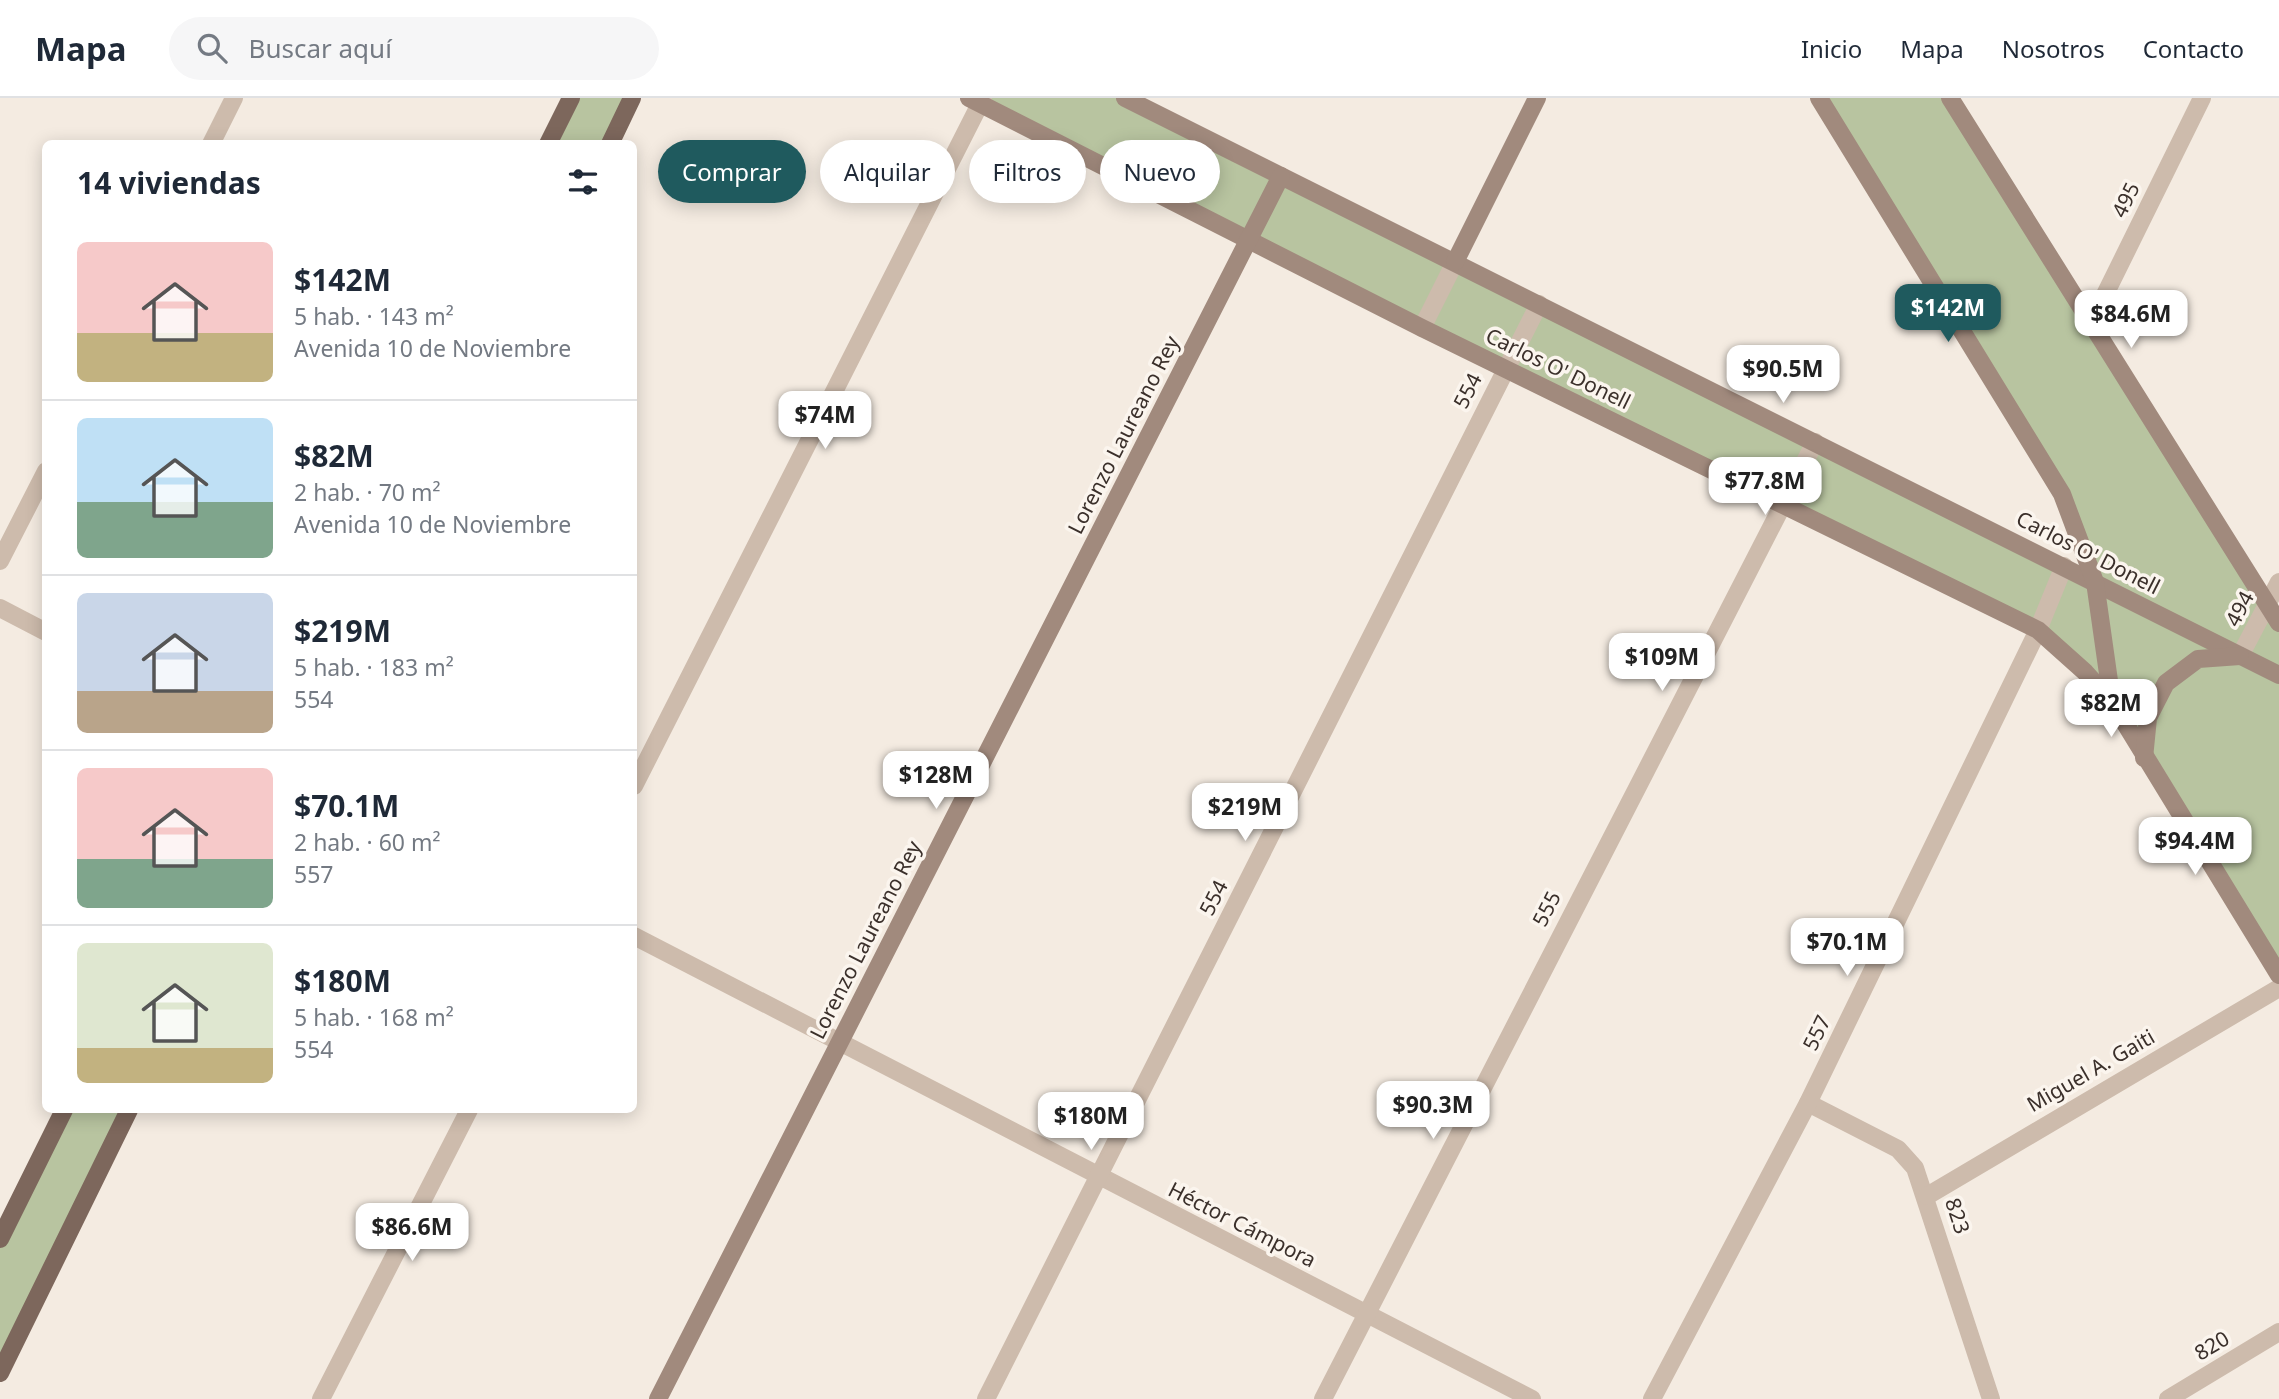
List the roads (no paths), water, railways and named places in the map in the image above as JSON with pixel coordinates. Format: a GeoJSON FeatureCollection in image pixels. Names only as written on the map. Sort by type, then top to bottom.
{"type":"FeatureCollection","features":[{"type":"Feature","properties":{"kind":"main road"},"geometry":{"type":"LineString","coordinates":[[550,140],[571,98]]}},
{"type":"Feature","properties":{"kind":"main road"},"geometry":{"type":"LineString","coordinates":[[612,140],[632,98]]}},
{"type":"Feature","properties":{"kind":"main road","name":"Carlos O' Donell"},"geometry":{"type":"LineString","coordinates":[[1125,98],[2279,675]]}},
{"type":"Feature","properties":{"kind":"main road"},"geometry":{"type":"LineString","coordinates":[[1455,262],[1537,98]]}},
{"type":"Feature","properties":{"kind":"main road"},"geometry":{"type":"LineString","coordinates":[[1819,98],[2062,494],[2095,582],[2112,702],[2279,975]]}},
{"type":"Feature","properties":{"kind":"main road"},"geometry":{"type":"LineString","coordinates":[[1950,98],[2279,623]]}},
{"type":"Feature","properties":{"kind":"main road","name":"Carlos O' Donell"},"geometry":{"type":"LineString","coordinates":[[977,100],[1422,328],[2038,630],[2085,671],[2112,702]]}},
{"type":"Feature","properties":{"kind":"main road","name":"Lorenzo Laureano Rey"},"geometry":{"type":"LineString","coordinates":[[658,1399],[1281,176]]}},
{"type":"Feature","properties":{"kind":"main road"},"geometry":{"type":"LineString","coordinates":[[2144,758],[2148,718],[2166,683],[2198,659],[2240,656]]}},
{"type":"Feature","properties":{"kind":"main road"},"geometry":{"type":"LineString","coordinates":[[0,1238],[62,1113]]}},
{"type":"Feature","properties":{"kind":"main road"},"geometry":{"type":"LineString","coordinates":[[0,1373],[128,1113]]}},
{"type":"Feature","properties":{"kind":"street"},"geometry":{"type":"LineString","coordinates":[[213,140],[234,98]]}},
{"type":"Feature","properties":{"kind":"street","name":"495"},"geometry":{"type":"LineString","coordinates":[[2091,323],[2202,98]]}},
{"type":"Feature","properties":{"kind":"street"},"geometry":{"type":"LineString","coordinates":[[637,780],[977,100]]}},
{"type":"Feature","properties":{"kind":"street"},"geometry":{"type":"LineString","coordinates":[[1422,328],[1455,262]]}},
{"type":"Feature","properties":{"kind":"street","name":"554"},"geometry":{"type":"LineString","coordinates":[[986,1399],[1539,304]]}},
{"type":"Feature","properties":{"kind":"street","name":"555"},"geometry":{"type":"LineString","coordinates":[[1324,1399],[1781,503],[1815,442]]}},
{"type":"Feature","properties":{"kind":"street"},"geometry":{"type":"LineString","coordinates":[[0,561],[42,479]]}},
{"type":"Feature","properties":{"kind":"street","name":"557"},"geometry":{"type":"LineString","coordinates":[[1652,1399],[1808,1103],[2038,630],[2064,566]]}},
{"type":"Feature","properties":{"kind":"street","name":"494"},"geometry":{"type":"LineString","coordinates":[[2240,656],[2279,582]]}},
{"type":"Feature","properties":{"kind":"street"},"geometry":{"type":"LineString","coordinates":[[0,608],[42,630]]}},
{"type":"Feature","properties":{"kind":"street","name":"Héctor Cámpora"},"geometry":{"type":"LineString","coordinates":[[637,938],[1532,1399]]}},
{"type":"Feature","properties":{"kind":"street","name":"Miguel A. Gaiti"},"geometry":{"type":"LineString","coordinates":[[1927,1196],[2279,988]]}},
{"type":"Feature","properties":{"kind":"street","name":"823"},"geometry":{"type":"LineString","coordinates":[[1808,1103],[1898,1149],[1915,1168],[1927,1196],[1992,1399]]}},
{"type":"Feature","properties":{"kind":"street"},"geometry":{"type":"LineString","coordinates":[[321,1399],[467,1113]]}},
{"type":"Feature","properties":{"kind":"street","name":"820"},"geometry":{"type":"LineString","coordinates":[[2168,1399],[2279,1332]]}}]}
